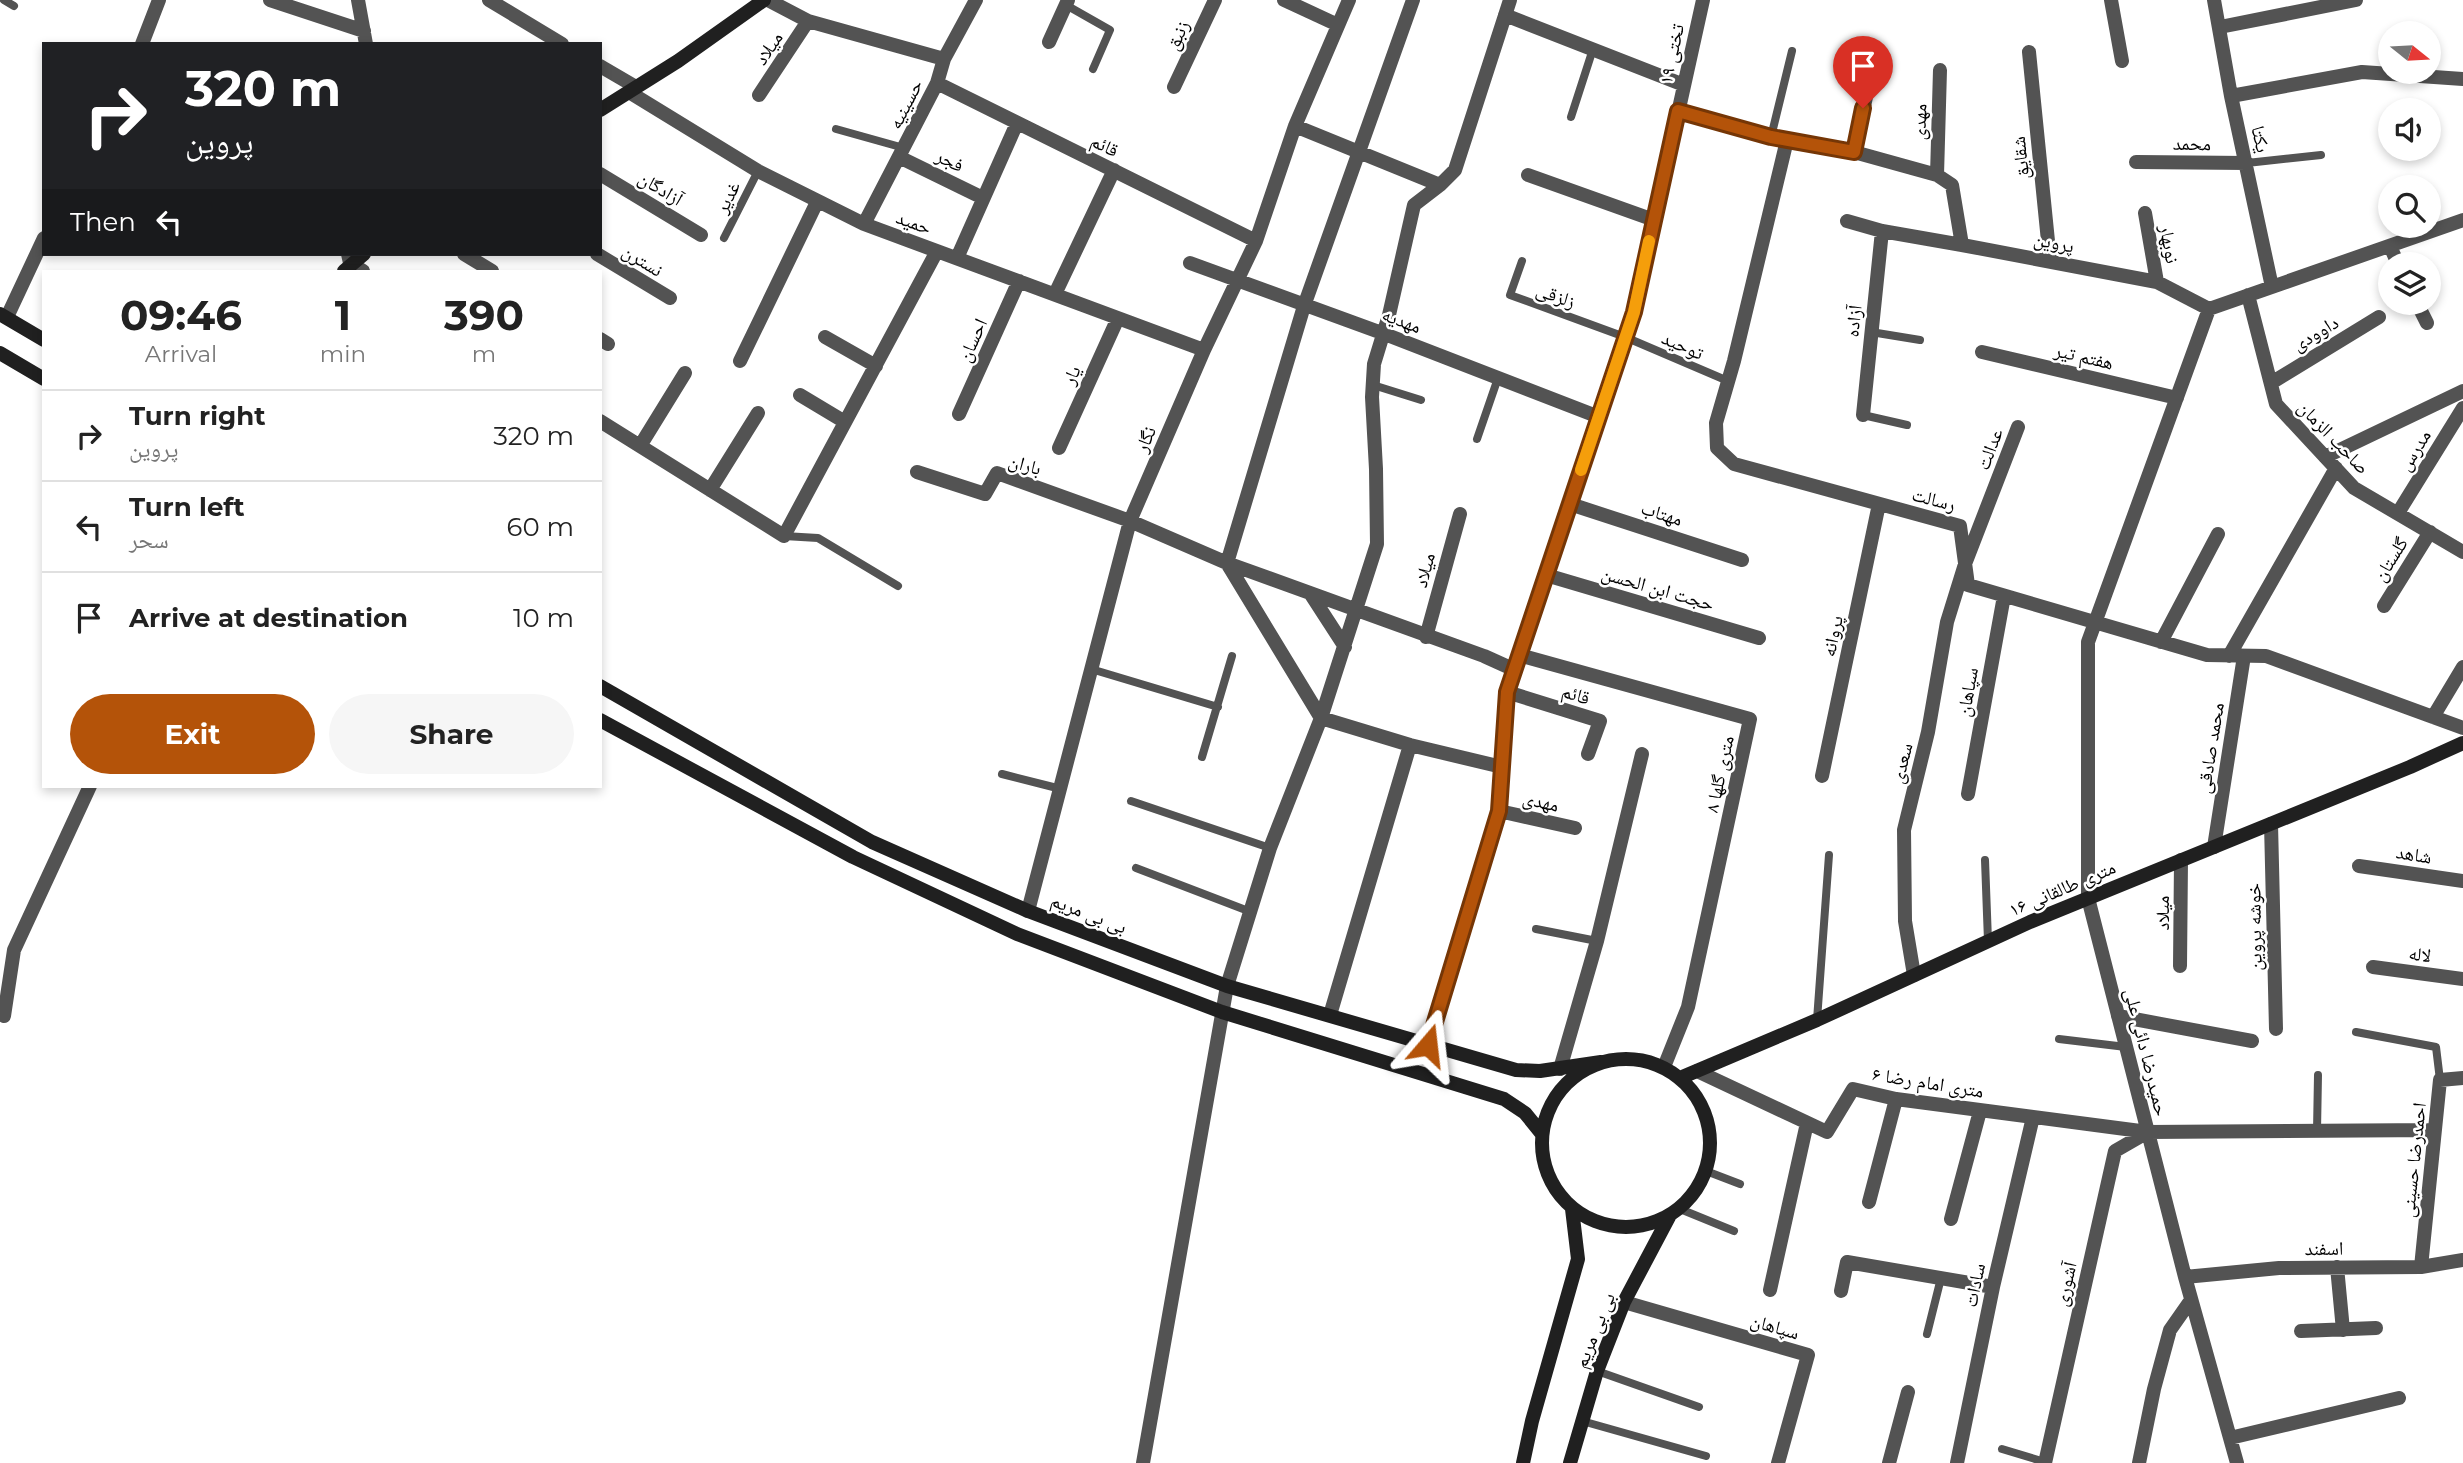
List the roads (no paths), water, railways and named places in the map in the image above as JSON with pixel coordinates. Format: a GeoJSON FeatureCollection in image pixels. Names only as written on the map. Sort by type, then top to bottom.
{"type":"FeatureCollection","features":[{"type":"Feature","properties":{"kind":"street"},"geometry":{"type":"LineString","coordinates":[[143,42],[159,0]]}},
{"type":"Feature","properties":{"kind":"street"},"geometry":{"type":"LineString","coordinates":[[270,0],[365,37]]}},
{"type":"Feature","properties":{"kind":"street"},"geometry":{"type":"LineString","coordinates":[[358,0],[365,37]]}},
{"type":"Feature","properties":{"kind":"street"},"geometry":{"type":"LineString","coordinates":[[489,0],[559,42]]}},
{"type":"Feature","properties":{"kind":"street"},"geometry":{"type":"LineString","coordinates":[[602,109],[678,61],[766,0],[808,21],[944,59]]}},
{"type":"Feature","properties":{"kind":"street","name":"حسینیه"},"geometry":{"type":"LineString","coordinates":[[864,224],[937,83],[944,59],[976,0]]}},
{"type":"Feature","properties":{"kind":"street","name":"زنبق"},"geometry":{"type":"LineString","coordinates":[[1174,87],[1215,0]]}},
{"type":"Feature","properties":{"kind":"street"},"geometry":{"type":"LineString","coordinates":[[1284,0],[1338,25]]}},
{"type":"Feature","properties":{"kind":"street","name":"نگار"},"geometry":{"type":"LineString","coordinates":[[1028,911],[1130,521],[1204,350],[1256,241],[1295,126],[1349,0]]}},
{"type":"Feature","properties":{"kind":"street"},"geometry":{"type":"LineString","coordinates":[[1413,0],[1304,306],[1227,563],[1321,718],[1410,745],[1502,767]]}},
{"type":"Feature","properties":{"kind":"street"},"geometry":{"type":"LineString","coordinates":[[1143,1463],[1227,986],[1270,848],[1321,718],[1377,544],[1374,364],[1389,315],[1413,205],[1455,170],[1510,0]]}},
{"type":"Feature","properties":{"kind":"street","name":"تختی ۱۹"},"geometry":{"type":"LineString","coordinates":[[1428,1045],[1499,811],[1507,692],[1634,312],[1703,0]]}},
{"type":"Feature","properties":{"kind":"street"},"geometry":{"type":"LineString","coordinates":[[2111,0],[2122,61]]}},
{"type":"Feature","properties":{"kind":"street","name":"یکتا"},"geometry":{"type":"LineString","coordinates":[[2214,0],[2231,96],[2272,287]]}},
{"type":"Feature","properties":{"kind":"street"},"geometry":{"type":"LineString","coordinates":[[2220,27],[2356,0]]}},
{"type":"Feature","properties":{"kind":"street"},"geometry":{"type":"LineString","coordinates":[[1049,42],[1067,3]]}},
{"type":"Feature","properties":{"kind":"street"},"geometry":{"type":"LineString","coordinates":[[1505,15],[1684,85]]}},
{"type":"Feature","properties":{"kind":"street","name":"میلاد"},"geometry":{"type":"LineString","coordinates":[[759,95],[808,21]]}},
{"type":"Feature","properties":{"kind":"street","name":"شقایق"},"geometry":{"type":"LineString","coordinates":[[2029,52],[2050,261]]}},
{"type":"Feature","properties":{"kind":"street"},"geometry":{"type":"LineString","coordinates":[[1854,152],[1872,65]]}},
{"type":"Feature","properties":{"kind":"street","name":"حمید"},"geometry":{"type":"LineString","coordinates":[[602,67],[758,170],[817,202],[864,224],[1204,350]]}},
{"type":"Feature","properties":{"kind":"street","name":"مهدی"},"geometry":{"type":"LineString","coordinates":[[1937,175],[1940,70]]}},
{"type":"Feature","properties":{"kind":"street"},"geometry":{"type":"LineString","coordinates":[[2231,96],[2362,72],[2463,79]]}},
{"type":"Feature","properties":{"kind":"street","name":"قائم"},"geometry":{"type":"LineString","coordinates":[[937,83],[1256,241]]}},
{"type":"Feature","properties":{"kind":"street"},"geometry":{"type":"LineString","coordinates":[[1678,111],[1771,137],[1854,152],[1937,175],[1952,185],[1962,245]]}},
{"type":"Feature","properties":{"kind":"street"},"geometry":{"type":"LineString","coordinates":[[957,258],[1017,122]]}},
{"type":"Feature","properties":{"kind":"street"},"geometry":{"type":"LineString","coordinates":[[1295,126],[1440,185]]}},
{"type":"Feature","properties":{"kind":"street"},"geometry":{"type":"LineString","coordinates":[[1728,382],[1787,140]]}},
{"type":"Feature","properties":{"kind":"street","name":"فجر"},"geometry":{"type":"LineString","coordinates":[[901,153],[983,198]]}},
{"type":"Feature","properties":{"kind":"street","name":"محمد"},"geometry":{"type":"LineString","coordinates":[[2136,162],[2246,163]]}},
{"type":"Feature","properties":{"kind":"street"},"geometry":{"type":"LineString","coordinates":[[1055,294],[1114,170]]}},
{"type":"Feature","properties":{"kind":"street","name":"آزادگان"},"geometry":{"type":"LineString","coordinates":[[602,175],[701,235]]}},
{"type":"Feature","properties":{"kind":"street"},"geometry":{"type":"LineString","coordinates":[[1528,175],[1654,220]]}},
{"type":"Feature","properties":{"kind":"street"},"geometry":{"type":"LineString","coordinates":[[740,361],[817,202]]}},
{"type":"Feature","properties":{"kind":"street","name":"نوبهار"},"geometry":{"type":"LineString","coordinates":[[2145,213],[2157,282]]}},
{"type":"Feature","properties":{"kind":"street"},"geometry":{"type":"LineString","coordinates":[[2441,225],[2463,220]]}},
{"type":"Feature","properties":{"kind":"street","name":"پروین"},"geometry":{"type":"LineString","coordinates":[[1847,221],[1882,231],[2157,282],[2209,309]]}},
{"type":"Feature","properties":{"kind":"street","name":"آزاده"},"geometry":{"type":"LineString","coordinates":[[1863,415],[1882,231]]}},
{"type":"Feature","properties":{"kind":"street"},"geometry":{"type":"LineString","coordinates":[[2095,622],[2209,309],[2390,246],[2404,238]]}},
{"type":"Feature","properties":{"kind":"street"},"geometry":{"type":"LineString","coordinates":[[42,242],[3,315],[42,339]]}},
{"type":"Feature","properties":{"kind":"street"},"geometry":{"type":"LineString","coordinates":[[2390,246],[2393,252]]}},
{"type":"Feature","properties":{"kind":"street"},"geometry":{"type":"LineString","coordinates":[[602,422],[784,536],[937,251]]}},
{"type":"Feature","properties":{"kind":"street"},"geometry":{"type":"LineString","coordinates":[[467,256],[490,270]]}},
{"type":"Feature","properties":{"kind":"street","name":"نسترن"},"geometry":{"type":"LineString","coordinates":[[600,256],[670,298]]}},
{"type":"Feature","properties":{"kind":"street","name":"مهدیه"},"geometry":{"type":"LineString","coordinates":[[1190,263],[1382,333],[1599,417]]}},
{"type":"Feature","properties":{"kind":"street","name":"احسان"},"geometry":{"type":"LineString","coordinates":[[959,414],[1019,281]]}},
{"type":"Feature","properties":{"kind":"street","name":"صاحب الزمان"},"geometry":{"type":"LineString","coordinates":[[2248,296],[2276,404],[2354,488],[2463,552]]}},
{"type":"Feature","properties":{"kind":"street"},"geometry":{"type":"LineString","coordinates":[[2423,315],[2427,323]]}},
{"type":"Feature","properties":{"kind":"street","name":"داوودی"},"geometry":{"type":"LineString","coordinates":[[2271,383],[2379,317]]}},
{"type":"Feature","properties":{"kind":"street","name":"یار"},"geometry":{"type":"LineString","coordinates":[[1059,448],[1118,318]]}},
{"type":"Feature","properties":{"kind":"street"},"geometry":{"type":"LineString","coordinates":[[825,337],[876,366]]}},
{"type":"Feature","properties":{"kind":"street","name":"هفتم تیر"},"geometry":{"type":"LineString","coordinates":[[1982,352],[2176,398]]}},
{"type":"Feature","properties":{"kind":"street"},"geometry":{"type":"LineString","coordinates":[[0,353],[42,378]]}},
{"type":"Feature","properties":{"kind":"street"},"geometry":{"type":"LineString","coordinates":[[640,446],[685,373]]}},
{"type":"Feature","properties":{"kind":"street","name":"رسالت"},"geometry":{"type":"LineString","coordinates":[[1728,382],[1716,423],[1717,448],[1734,464],[1960,526],[1968,585],[2207,655],[2266,656],[2463,728]]}},
{"type":"Feature","properties":{"kind":"street"},"geometry":{"type":"LineString","coordinates":[[2325,457],[2463,391]]}},
{"type":"Feature","properties":{"kind":"street"},"geometry":{"type":"LineString","coordinates":[[800,395],[845,422]]}},
{"type":"Feature","properties":{"kind":"street","name":"مدرس"},"geometry":{"type":"LineString","coordinates":[[2398,513],[2463,408]]}},
{"type":"Feature","properties":{"kind":"street"},"geometry":{"type":"LineString","coordinates":[[710,490],[758,413]]}},
{"type":"Feature","properties":{"kind":"street","name":"عدالت"},"geometry":{"type":"LineString","coordinates":[[1965,564],[2018,427]]}},
{"type":"Feature","properties":{"kind":"street"},"geometry":{"type":"LineString","coordinates":[[2229,656],[2336,468]]}},
{"type":"Feature","properties":{"kind":"street","name":"باران"},"geometry":{"type":"LineString","coordinates":[[917,472],[985,494],[997,473],[1130,521]]}},
{"type":"Feature","properties":{"kind":"street","name":"مهتاب"},"geometry":{"type":"LineString","coordinates":[[1570,504],[1742,560]]}},
{"type":"Feature","properties":{"kind":"street","name":"پروانه"},"geometry":{"type":"LineString","coordinates":[[1822,776],[1879,504]]}},
{"type":"Feature","properties":{"kind":"street","name":"میلاد"},"geometry":{"type":"LineString","coordinates":[[1426,637],[1460,514]]}},
{"type":"Feature","properties":{"kind":"street"},"geometry":{"type":"LineString","coordinates":[[1130,521],[1227,563],[1514,670]]}},
{"type":"Feature","properties":{"kind":"street","name":"گلستان"},"geometry":{"type":"LineString","coordinates":[[2384,606],[2430,531]]}},
{"type":"Feature","properties":{"kind":"street"},"geometry":{"type":"LineString","coordinates":[[2161,642],[2218,534]]}},
{"type":"Feature","properties":{"kind":"street","name":"سعدی"},"geometry":{"type":"LineString","coordinates":[[1914,975],[1905,921],[1904,830],[1928,732],[1947,622],[1965,564]]}},
{"type":"Feature","properties":{"kind":"street","name":"حجت ابن الحسن"},"geometry":{"type":"LineString","coordinates":[[1546,575],[1759,638]]}},
{"type":"Feature","properties":{"kind":"street"},"geometry":{"type":"LineString","coordinates":[[1310,593],[1345,647]]}},
{"type":"Feature","properties":{"kind":"street","name":"سپاهان"},"geometry":{"type":"LineString","coordinates":[[1968,794],[2004,596]]}},
{"type":"Feature","properties":{"kind":"street","name":"حمیدرضا دائی علی"},"geometry":{"type":"LineString","coordinates":[[2095,622],[2088,642],[2088,898],[2191,1300],[2237,1463]]}},
{"type":"Feature","properties":{"kind":"street","name":"۸ متری گلها"},"geometry":{"type":"LineString","coordinates":[[1519,655],[1750,719],[1688,1007],[1664,1067]]}},
{"type":"Feature","properties":{"kind":"street","name":"محمد صادقی"},"geometry":{"type":"LineString","coordinates":[[2214,847],[2244,656]]}},
{"type":"Feature","properties":{"kind":"street"},"geometry":{"type":"LineString","coordinates":[[2433,718],[2463,667]]}},
{"type":"Feature","properties":{"kind":"street","name":"بی بی مریم"},"geometry":{"type":"LineString","coordinates":[[602,688],[872,842],[1028,911],[1227,986],[1516,1070],[1560,1069],[1601,1062]]}},
{"type":"Feature","properties":{"kind":"street","name":"قائم"},"geometry":{"type":"LineString","coordinates":[[1507,692],[1600,721],[1588,754]]}},
{"type":"Feature","properties":{"kind":"street"},"geometry":{"type":"LineString","coordinates":[[602,721],[853,857],[1017,934],[1222,1012],[1504,1099],[1525,1113],[1542,1134]]}},
{"type":"Feature","properties":{"kind":"street","name":"۱۶ متری طالقانی"},"geometry":{"type":"LineString","coordinates":[[1680,1078],[1817,1020],[2088,898],[2463,743]]}},
{"type":"Feature","properties":{"kind":"street"},"geometry":{"type":"LineString","coordinates":[[1330,1015],[1410,745]]}},
{"type":"Feature","properties":{"kind":"street"},"geometry":{"type":"LineString","coordinates":[[1560,1069],[1597,941],[1642,754]]}},
{"type":"Feature","properties":{"kind":"street"},"geometry":{"type":"LineString","coordinates":[[4,1016],[14,950],[89,788]]}},
{"type":"Feature","properties":{"kind":"street","name":"مهدی"},"geometry":{"type":"LineString","coordinates":[[1499,811],[1574,828]]}},
{"type":"Feature","properties":{"kind":"street","name":"خوشه پروین"},"geometry":{"type":"LineString","coordinates":[[2271,824],[2276,1029]]}},
{"type":"Feature","properties":{"kind":"street","name":"میلاد"},"geometry":{"type":"LineString","coordinates":[[2180,966],[2181,860]]}},
{"type":"Feature","properties":{"kind":"street","name":"شاهد"},"geometry":{"type":"LineString","coordinates":[[2359,866],[2463,881]]}},
{"type":"Feature","properties":{"kind":"street","name":"لاله"},"geometry":{"type":"LineString","coordinates":[[2373,967],[2463,979]]}},
{"type":"Feature","properties":{"kind":"street"},"geometry":{"type":"LineString","coordinates":[[2118,1016],[2252,1041]]}},
{"type":"Feature","properties":{"kind":"street"},"geometry":{"type":"LineString","coordinates":[[1633,1058],[1664,1067],[1680,1078],[1697,1097],[1708,1120],[1711,1146],[1706,1171],[1695,1192],[1674,1213],[1637,1228],[1611,1227],[1594,1222],[1572,1209],[1553,1187],[1543,1161],[1542,1134],[1548,1110],[1561,1089],[1579,1073],[1601,1062],[1633,1058]]}},
{"type":"Feature","properties":{"kind":"street","name":"۶ متری امام رضا"},"geometry":{"type":"LineString","coordinates":[[1697,1071],[1827,1132],[1853,1089],[1896,1099],[2148,1132],[2435,1130]]}},
{"type":"Feature","properties":{"kind":"street","name":"احمدرضا حسینی"},"geometry":{"type":"LineString","coordinates":[[2421,1266],[2440,1080],[2463,1078]]}},
{"type":"Feature","properties":{"kind":"street"},"geometry":{"type":"LineString","coordinates":[[1869,1202],[1896,1099]]}},
{"type":"Feature","properties":{"kind":"street"},"geometry":{"type":"LineString","coordinates":[[1951,1219],[1980,1111]]}},
{"type":"Feature","properties":{"kind":"street","name":"سادات"},"geometry":{"type":"LineString","coordinates":[[1957,1463],[1993,1287],[2033,1117]]}},
{"type":"Feature","properties":{"kind":"street"},"geometry":{"type":"LineString","coordinates":[[1770,1290],[1807,1123]]}},
{"type":"Feature","properties":{"kind":"street","name":"آشوری"},"geometry":{"type":"LineString","coordinates":[[2045,1462],[2115,1151],[2148,1132]]}},
{"type":"Feature","properties":{"kind":"street","name":"بی بی مریم"},"geometry":{"type":"LineString","coordinates":[[1523,1463],[1532,1420],[1578,1259],[1572,1209]]}},
{"type":"Feature","properties":{"kind":"street","name":"بی بی مریم"},"geometry":{"type":"LineString","coordinates":[[1570,1463],[1597,1371],[1624,1302],[1674,1213]]}},
{"type":"Feature","properties":{"kind":"street","name":"اسفند"},"geometry":{"type":"LineString","coordinates":[[2185,1277],[2279,1268],[2421,1266],[2463,1260]]}},
{"type":"Feature","properties":{"kind":"street"},"geometry":{"type":"LineString","coordinates":[[1841,1291],[1847,1262],[1993,1287]]}},
{"type":"Feature","properties":{"kind":"street"},"geometry":{"type":"LineString","coordinates":[[2337,1267],[2343,1329]]}},
{"type":"Feature","properties":{"kind":"street"},"geometry":{"type":"LineString","coordinates":[[2139,1463],[2170,1329],[2191,1300]]}},
{"type":"Feature","properties":{"kind":"street","name":"سپاهان"},"geometry":{"type":"LineString","coordinates":[[1624,1302],[1808,1355],[1778,1463]]}},
{"type":"Feature","properties":{"kind":"street"},"geometry":{"type":"LineString","coordinates":[[2301,1331],[2376,1328]]}},
{"type":"Feature","properties":{"kind":"street"},"geometry":{"type":"LineString","coordinates":[[1889,1463],[1908,1392]]}},
{"type":"Feature","properties":{"kind":"street"},"geometry":{"type":"LineString","coordinates":[[2230,1438],[2399,1398]]}},
{"type":"Feature","properties":{"kind":"lane"},"geometry":{"type":"LineString","coordinates":[[4,0],[14,6]]}},
{"type":"Feature","properties":{"kind":"lane"},"geometry":{"type":"LineString","coordinates":[[1067,3],[1110,30],[1093,69]]}},
{"type":"Feature","properties":{"kind":"lane"},"geometry":{"type":"LineString","coordinates":[[1571,117],[1593,49]]}},
{"type":"Feature","properties":{"kind":"lane"},"geometry":{"type":"LineString","coordinates":[[1771,137],[1792,51]]}},
{"type":"Feature","properties":{"kind":"lane"},"geometry":{"type":"LineString","coordinates":[[836,129],[901,153]]}},
{"type":"Feature","properties":{"kind":"lane"},"geometry":{"type":"LineString","coordinates":[[2246,163],[2321,155]]}},
{"type":"Feature","properties":{"kind":"lane","name":"غدیر"},"geometry":{"type":"LineString","coordinates":[[724,238],[758,170]]}},
{"type":"Feature","properties":{"kind":"lane","name":"زلزقی"},"geometry":{"type":"LineString","coordinates":[[1522,261],[1510,295],[1625,337]]}},
{"type":"Feature","properties":{"kind":"lane"},"geometry":{"type":"LineString","coordinates":[[1871,332],[1920,340]]}},
{"type":"Feature","properties":{"kind":"lane","name":"توحید"},"geometry":{"type":"LineString","coordinates":[[1625,337],[1728,382]]}},
{"type":"Feature","properties":{"kind":"lane"},"geometry":{"type":"LineString","coordinates":[[1478,439],[1499,378]]}},
{"type":"Feature","properties":{"kind":"lane"},"geometry":{"type":"LineString","coordinates":[[1373,384],[1421,400]]}},
{"type":"Feature","properties":{"kind":"lane"},"geometry":{"type":"LineString","coordinates":[[1863,415],[1907,425]]}},
{"type":"Feature","properties":{"kind":"lane"},"geometry":{"type":"LineString","coordinates":[[784,536],[818,538],[898,586]]}},
{"type":"Feature","properties":{"kind":"lane"},"geometry":{"type":"LineString","coordinates":[[1202,757],[1232,656]]}},
{"type":"Feature","properties":{"kind":"lane"},"geometry":{"type":"LineString","coordinates":[[1091,669],[1218,707]]}},
{"type":"Feature","properties":{"kind":"lane"},"geometry":{"type":"LineString","coordinates":[[1002,774],[1061,789]]}},
{"type":"Feature","properties":{"kind":"lane"},"geometry":{"type":"LineString","coordinates":[[1131,801],[1270,848]]}},
{"type":"Feature","properties":{"kind":"lane"},"geometry":{"type":"LineString","coordinates":[[1817,1020],[1829,855]]}},
{"type":"Feature","properties":{"kind":"lane"},"geometry":{"type":"LineString","coordinates":[[1985,860],[1988,941]]}},
{"type":"Feature","properties":{"kind":"lane"},"geometry":{"type":"LineString","coordinates":[[1136,868],[1251,912]]}},
{"type":"Feature","properties":{"kind":"lane"},"geometry":{"type":"LineString","coordinates":[[1536,929],[1597,941]]}},
{"type":"Feature","properties":{"kind":"lane"},"geometry":{"type":"LineString","coordinates":[[2356,1032],[2435,1047],[2440,1080]]}},
{"type":"Feature","properties":{"kind":"lane"},"geometry":{"type":"LineString","coordinates":[[2059,1039],[2126,1046]]}},
{"type":"Feature","properties":{"kind":"lane"},"geometry":{"type":"LineString","coordinates":[[2317,1131],[2318,1075]]}},
{"type":"Feature","properties":{"kind":"lane"},"geometry":{"type":"LineString","coordinates":[[1706,1171],[1740,1184]]}},
{"type":"Feature","properties":{"kind":"lane"},"geometry":{"type":"LineString","coordinates":[[1674,1213],[1734,1231]]}},
{"type":"Feature","properties":{"kind":"lane"},"geometry":{"type":"LineString","coordinates":[[1927,1334],[1941,1278]]}},
{"type":"Feature","properties":{"kind":"lane"},"geometry":{"type":"LineString","coordinates":[[1597,1371],[1699,1407]]}},
{"type":"Feature","properties":{"kind":"lane"},"geometry":{"type":"LineString","coordinates":[[1582,1421],[1706,1456]]}},
{"type":"Feature","properties":{"kind":"lane"},"geometry":{"type":"LineString","coordinates":[[2002,1449],[2045,1462]]}}]}
